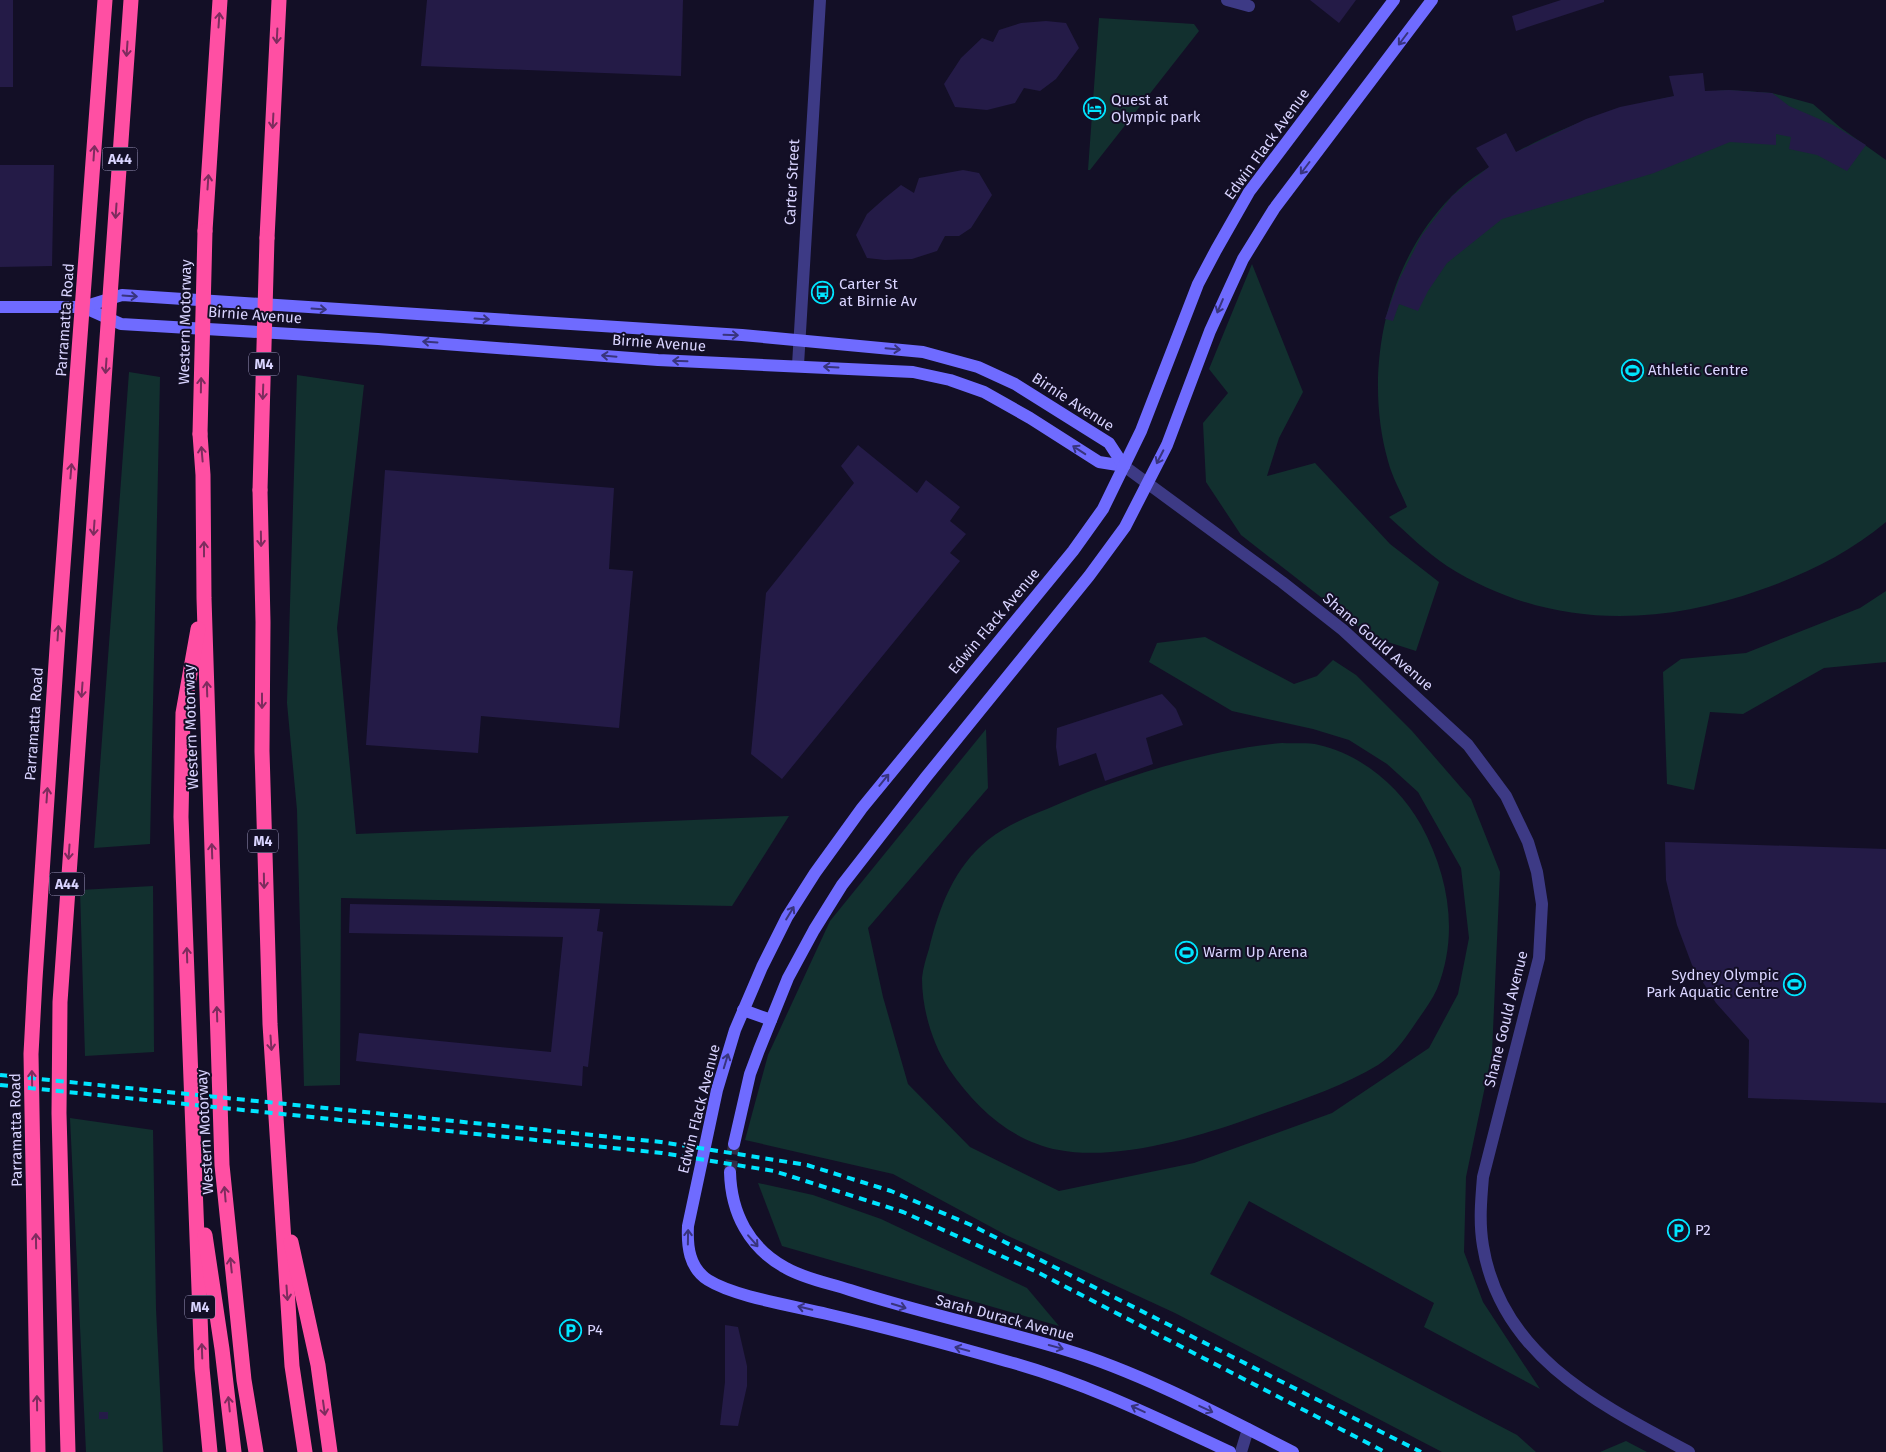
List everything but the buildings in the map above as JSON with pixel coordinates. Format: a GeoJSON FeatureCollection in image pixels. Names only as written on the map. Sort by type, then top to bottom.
{"type":"FeatureCollection","features":[{"type":"Feature","properties":{"kind":"highway","name":"Parramatta Road"},"geometry":{"type":"LineString","coordinates":[[38,1452],[31,1054],[58,633],[84,307],[105,0]]}},
{"type":"Feature","properties":{"kind":"highway","name":"A44"},"geometry":{"type":"LineString","coordinates":[[68,1452],[59,1113],[60,1002],[131,0]]}},
{"type":"Feature","properties":{"kind":"highway","name":"Western Motorway"},"geometry":{"type":"LineString","coordinates":[[220,0],[205,231],[200,434],[203,475],[204,598],[222,1165],[244,1380],[256,1452]]}},
{"type":"Feature","properties":{"kind":"highway","name":"M4"},"geometry":{"type":"LineString","coordinates":[[279,0],[268,238],[260,490],[264,886],[270,1024],[292,1366],[305,1452]]}},
{"type":"Feature","properties":{"kind":"highway","name":"M4"},"geometry":{"type":"LineString","coordinates":[[204,598],[183,713],[181,818],[202,1368],[210,1452]]}},
{"type":"Feature","properties":{"kind":"highway"},"geometry":{"type":"LineString","coordinates":[[194,1162],[222,1349],[234,1452]]}},
{"type":"Feature","properties":{"kind":"highway"},"geometry":{"type":"LineString","coordinates":[[280,1192],[318,1365],[330,1452]]}},
{"type":"Feature","properties":{"kind":"street","name":"Carter Street"},"geometry":{"type":"LineString","coordinates":[[798,365],[820,0]]}},
{"type":"Feature","properties":{"kind":"street"},"geometry":{"type":"LineString","coordinates":[[1227,0],[1249,6]]}},
{"type":"Feature","properties":{"kind":"street","name":"Edwin Flack Avenue"},"geometry":{"type":"LineString","coordinates":[[1230,1452],[1120,1401],[1009,1362],[760,1298],[707,1279],[700,1273],[691,1259],[688,1243],[688,1226],[717,1090],[743,1010],[787,917],[815,872],[862,808],[1073,551],[1103,509],[1162,381],[1198,284],[1221,242],[1250,192],[1394,0]]}},
{"type":"Feature","properties":{"kind":"street"},"geometry":{"type":"LineString","coordinates":[[734,1144],[750,1074],[770,1020],[788,978],[842,885],[926,776],[1089,576],[1124,527],[1167,445],[1210,330],[1243,259],[1274,209],[1432,0]]}},
{"type":"Feature","properties":{"kind":"street","name":"Birnie Avenue"},"geometry":{"type":"LineString","coordinates":[[0,306],[84,307],[122,295],[742,336],[923,352],[959,360],[992,373],[1032,393],[1109,444],[1124,466]]}},
{"type":"Feature","properties":{"kind":"street","name":"Birnie Avenue"},"geometry":{"type":"LineString","coordinates":[[84,307],[121,324],[388,340],[658,360],[798,365],[913,372],[950,380],[984,392],[1007,404],[1099,462],[1124,466]]}},
{"type":"Feature","properties":{"kind":"street"},"geometry":{"type":"LineString","coordinates":[[984,392],[992,373]]}},
{"type":"Feature","properties":{"kind":"street","name":"Shane Gould Avenue"},"geometry":{"type":"LineString","coordinates":[[1124,466],[1282,582],[1351,637],[1468,745],[1506,796],[1528,842],[1537,872],[1542,904],[1539,958],[1483,1177],[1480,1212],[1483,1246],[1492,1280],[1505,1312],[1525,1340],[1575,1387],[1600,1403],[1689,1452]]}},
{"type":"Feature","properties":{"kind":"street"},"geometry":{"type":"LineString","coordinates":[[743,1010],[770,1020]]}},
{"type":"Feature","properties":{"kind":"street","name":"Sarah Durack Avenue"},"geometry":{"type":"LineString","coordinates":[[730,1172],[731,1198],[737,1217],[751,1240],[766,1255],[792,1271],[902,1307],[1067,1350],[1139,1378],[1293,1452]]}},
{"type":"Feature","properties":{"kind":"street"},"geometry":{"type":"LineString","coordinates":[[1241,1452],[1248,1429]]}},
{"type":"Feature","properties":{"kind":"green space"},"geometry":{"type":"Polygon","coordinates":[[[1099,18],[1194,24],[1199,31],[1090,170],[1088,170],[1099,18]]]}},
{"type":"Feature","properties":{"kind":"green space","name":"Athletic Centre"},"geometry":{"type":"Polygon","coordinates":[[[1729,90],[1772,93],[1813,104],[1841,128],[1886,160],[1886,522],[1842,553],[1794,577],[1720,602],[1680,611],[1600,616],[1561,611],[1522,601],[1484,586],[1447,566],[1417,543],[1389,517],[1407,507],[1388,461],[1381,427],[1378,392],[1380,356],[1385,321],[1395,287],[1410,254],[1428,224],[1458,190],[1483,171],[1520,150],[1570,127],[1621,109],[1674,97],[1729,90]]]}},
{"type":"Feature","properties":{"kind":"green space"},"geometry":{"type":"Polygon","coordinates":[[[1252,264],[1303,392],[1279,438],[1267,476],[1315,463],[1390,544],[1439,582],[1416,651],[1372,637],[1241,535],[1206,482],[1203,423],[1228,393],[1209,369],[1252,264]]]}},
{"type":"Feature","properties":{"kind":"green space"},"geometry":{"type":"Polygon","coordinates":[[[129,372],[160,377],[150,844],[94,848],[129,372]]]}},
{"type":"Feature","properties":{"kind":"green space"},"geometry":{"type":"Polygon","coordinates":[[[297,375],[364,385],[337,628],[356,834],[789,816],[732,906],[341,898],[340,1085],[304,1086],[297,810],[287,703],[297,375]]]}},
{"type":"Feature","properties":{"kind":"green space"},"geometry":{"type":"Polygon","coordinates":[[[1886,591],[1886,662],[1824,668],[1743,714],[1710,712],[1694,790],[1667,784],[1663,672],[1681,659],[1746,653],[1860,608],[1886,591]]]}},
{"type":"Feature","properties":{"kind":"green space"},"geometry":{"type":"Polygon","coordinates":[[[1205,637],[1294,684],[1317,676],[1333,660],[1356,675],[1412,731],[1471,799],[1500,872],[1492,1053],[1466,1177],[1464,1252],[1483,1302],[1540,1389],[1424,1327],[1434,1303],[1249,1201],[1210,1274],[1517,1435],[1536,1452],[1442,1452],[1175,1313],[1006,1235],[893,1174],[745,1140],[768,1055],[830,921],[986,729],[988,788],[868,928],[883,997],[908,1084],[970,1147],[1059,1191],[1194,1163],[1332,1113],[1429,1048],[1458,994],[1469,938],[1461,868],[1418,792],[1387,764],[1349,740],[1313,729],[1232,711],[1149,662],[1157,643],[1205,637]]]}},
{"type":"Feature","properties":{"kind":"green space","name":"Warm Up Arena"},"geometry":{"type":"Polygon","coordinates":[[[1282,743],[1319,745],[1350,756],[1365,765],[1378,774],[1402,798],[1421,825],[1431,844],[1444,885],[1448,906],[1448,948],[1444,969],[1437,989],[1428,1005],[1395,1051],[1363,1074],[1331,1088],[1227,1126],[1155,1146],[1129,1150],[1081,1153],[1059,1150],[1025,1139],[996,1121],[971,1097],[943,1059],[929,1025],[922,990],[922,974],[938,918],[950,889],[966,863],[988,840],[1009,826],[1102,787],[1132,776],[1193,759],[1223,752],[1282,743]]]}},
{"type":"Feature","properties":{"kind":"green space"},"geometry":{"type":"Polygon","coordinates":[[[153,886],[154,1052],[85,1056],[80,890],[153,886]]]}},
{"type":"Feature","properties":{"kind":"green space"},"geometry":{"type":"Polygon","coordinates":[[[70,1118],[153,1130],[156,1309],[163,1452],[86,1452],[70,1118]]]}},
{"type":"Feature","properties":{"kind":"green space"},"geometry":{"type":"Polygon","coordinates":[[[758,1183],[813,1195],[881,1219],[1027,1288],[1059,1326],[782,1246],[758,1183]]]}},
{"type":"Feature","properties":{"kind":"green space"},"geometry":{"type":"Polygon","coordinates":[[[1626,1441],[1647,1452],[1600,1452],[1626,1441]]]}},
{"type":"Feature","properties":{"kind":"tunnel"},"geometry":{"type":"LineString","coordinates":[[730,1172],[734,1144]]}},
{"type":"Feature","properties":{"kind":"railway"},"geometry":{"type":"LineString","coordinates":[[0,1075],[661,1142],[807,1165],[891,1191],[971,1225],[1421,1452]]}},
{"type":"Feature","properties":{"kind":"railway"},"geometry":{"type":"LineString","coordinates":[[0,1085],[662,1153],[774,1171],[903,1212],[1037,1272],[1385,1452]]}},
{"type":"Feature","properties":{"kind":"place","name":"Quest at Olympic park"},"geometry":{"type":"Point","coordinates":[1095,109]}},
{"type":"Feature","properties":{"kind":"place","name":"Carter St at Birnie Av"},"geometry":{"type":"Point","coordinates":[823,293]}},
{"type":"Feature","properties":{"kind":"place","name":"Athletic Centre"},"geometry":{"type":"Point","coordinates":[1632,370]}},
{"type":"Feature","properties":{"kind":"place","name":"Warm Up Arena"},"geometry":{"type":"Point","coordinates":[1187,952]}},
{"type":"Feature","properties":{"kind":"place","name":"Sydney Olympic Park Aquatic Centre"},"geometry":{"type":"Point","coordinates":[1795,984]}},
{"type":"Feature","properties":{"kind":"place","name":"P2"},"geometry":{"type":"Point","coordinates":[1679,1230]}},
{"type":"Feature","properties":{"kind":"place","name":"P4"},"geometry":{"type":"Point","coordinates":[571,1330]}}]}
